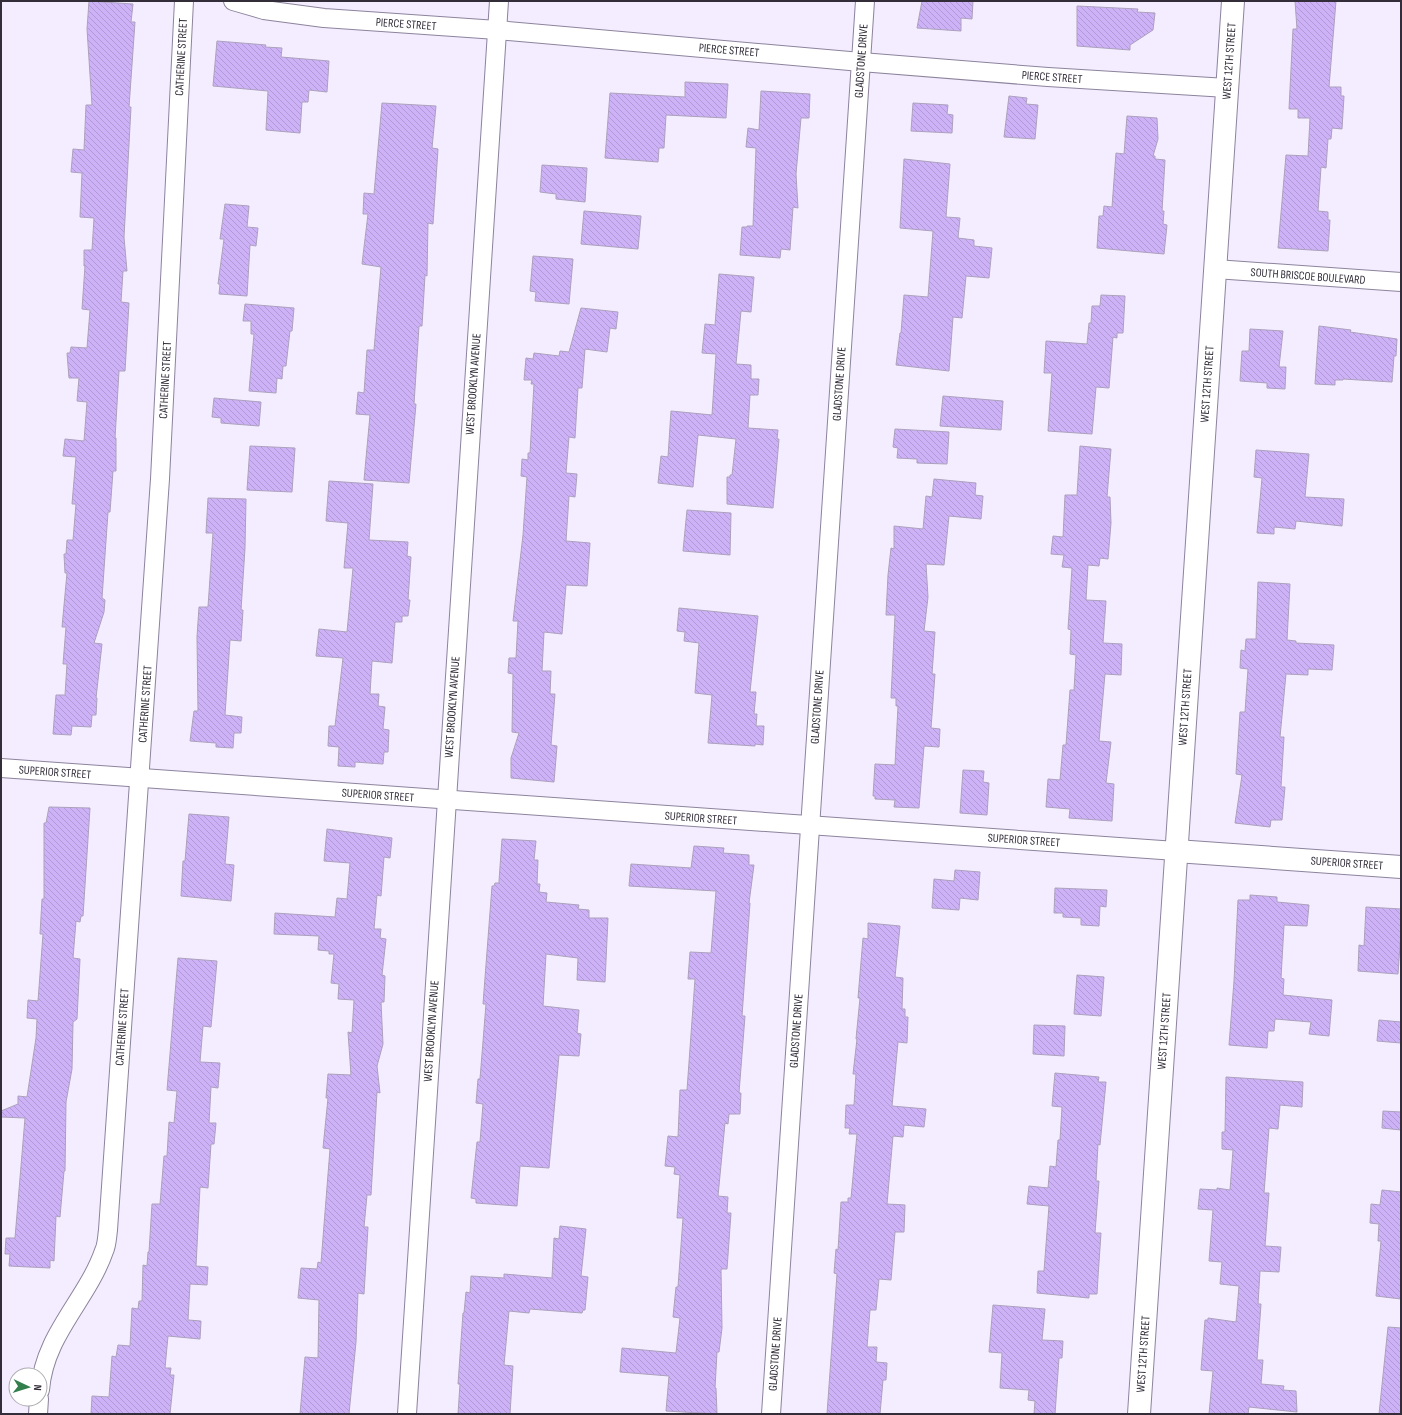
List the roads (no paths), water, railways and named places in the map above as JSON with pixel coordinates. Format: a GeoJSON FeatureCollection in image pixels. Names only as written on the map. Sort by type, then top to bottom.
{"type":"FeatureCollection","features":[{"type":"Feature","properties":{"kind":"street","name":"CATHERINE STREET"},"geometry":{"type":"LineString","coordinates":[[43,1367],[44,1362],[60,1329],[94,1273],[105,1250],[108,1230],[160,479],[184,1]]}},
{"type":"Feature","properties":{"kind":"street","name":"PIERCE STREET"},"geometry":{"type":"LineString","coordinates":[[232,1],[264,10],[324,18],[497,30],[1048,77],[1227,88]]}},
{"type":"Feature","properties":{"kind":"street","name":"WEST BROOKLYN AVENUE"},"geometry":{"type":"LineString","coordinates":[[406,1414],[499,1]]}},
{"type":"Feature","properties":{"kind":"street","name":"GLADSTONE DRIVE"},"geometry":{"type":"LineString","coordinates":[[771,1414],[865,1]]}},
{"type":"Feature","properties":{"kind":"street","name":"WEST 12TH STREET"},"geometry":{"type":"LineString","coordinates":[[1139,1414],[1233,1]]}},
{"type":"Feature","properties":{"kind":"street","name":"SOUTH BRISCOE BOULEVARD"},"geometry":{"type":"LineString","coordinates":[[1215,269],[1401,282]]}},
{"type":"Feature","properties":{"kind":"street","name":"SUPERIOR STREET"},"geometry":{"type":"LineString","coordinates":[[1,768],[1401,867]]}}]}
